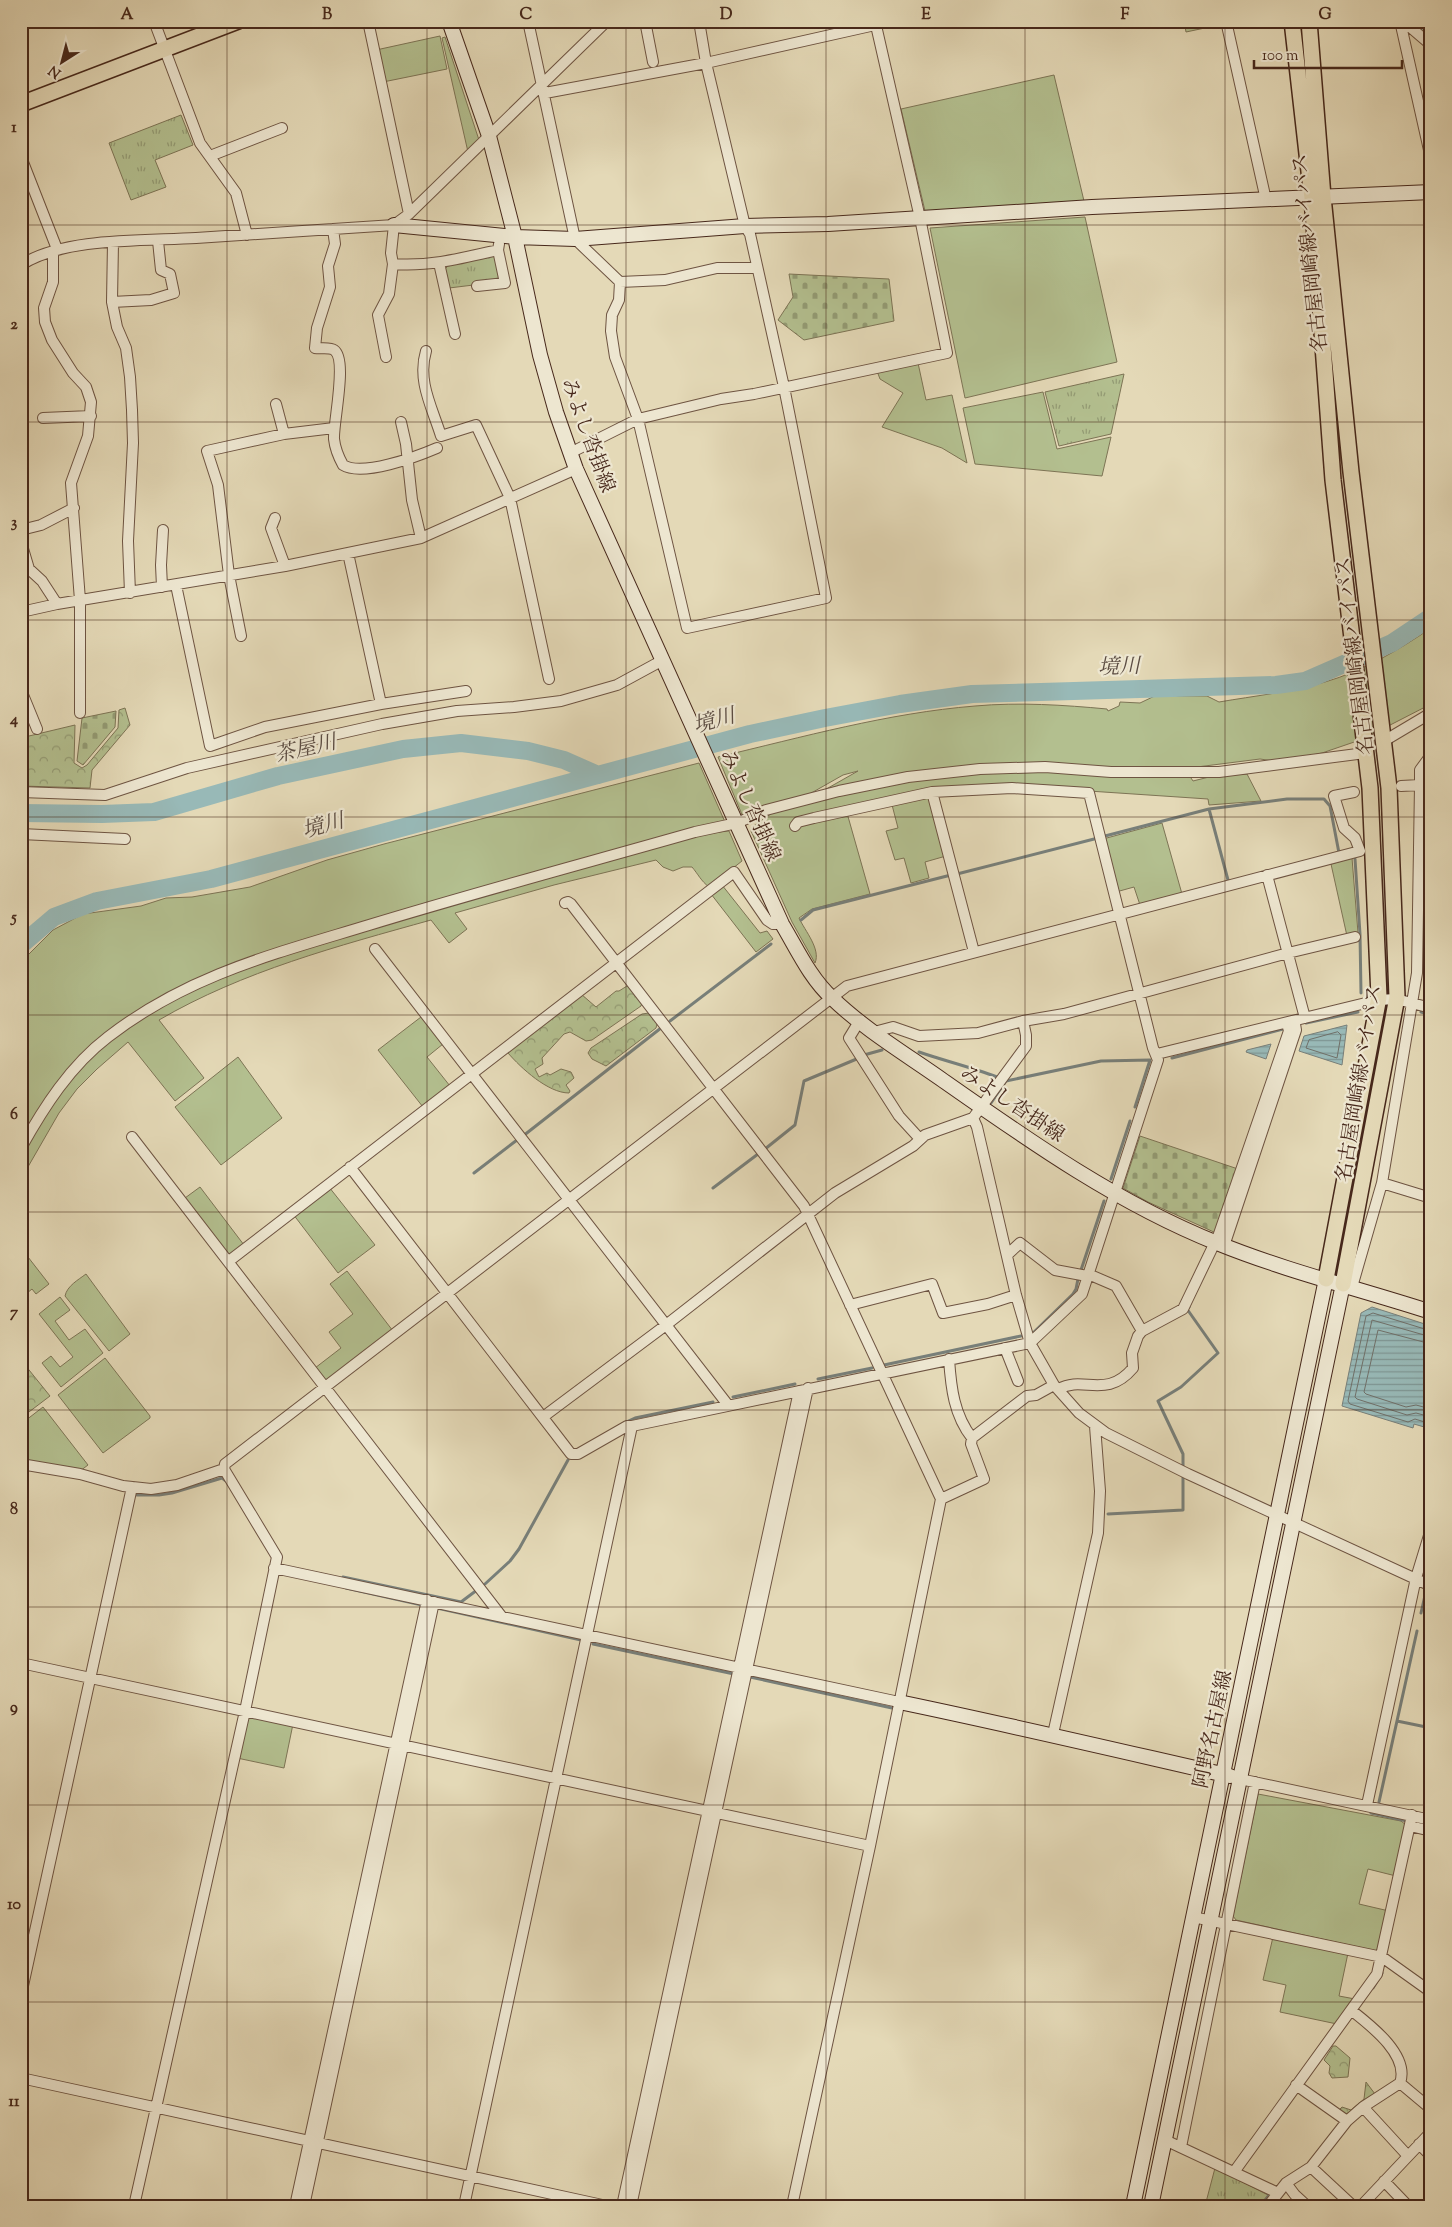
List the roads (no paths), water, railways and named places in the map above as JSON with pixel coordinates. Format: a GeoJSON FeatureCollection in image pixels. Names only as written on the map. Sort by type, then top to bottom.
{"type":"FeatureCollection","features":[{"type":"Feature","properties":{"kind":"main road"},"geometry":{"type":"LineString","coordinates":[[21,104],[238,21]]}},
{"type":"Feature","properties":{"kind":"main road","name":"みよし沓掛線"},"geometry":{"type":"LineString","coordinates":[[449,21],[489,136],[515,237],[540,355],[576,469],[782,924],[809,970],[831,998],[874,1032],[982,1108],[1114,1194],[1160,1218],[1219,1244],[1326,1279]]}},
{"type":"Feature","properties":{"kind":"main road","name":"名古屋岡崎線バイパス"},"geometry":{"type":"LineString","coordinates":[[1292,21],[1317,197],[1389,788],[1396,999],[1348,1285]]}},
{"type":"Feature","properties":{"kind":"main road","name":"名古屋岡崎線バイパス"},"geometry":{"type":"LineString","coordinates":[[1308,21],[1333,480],[1370,788],[1378,1000],[1326,1279]]}},
{"type":"Feature","properties":{"kind":"main road"},"geometry":{"type":"LineString","coordinates":[[394,224],[500,243],[515,237],[575,239],[745,226],[920,218],[1092,207],[1431,192]]}},
{"type":"Feature","properties":{"kind":"main road"},"geometry":{"type":"LineString","coordinates":[[1326,1279],[1431,1312]]}},
{"type":"Feature","properties":{"kind":"main road","name":"阿野名古屋線"},"geometry":{"type":"LineString","coordinates":[[1133,2206],[1167,2051],[1222,1774],[1278,1515],[1326,1279]]}},
{"type":"Feature","properties":{"kind":"main road","name":"阿野名古屋線"},"geometry":{"type":"LineString","coordinates":[[1151,2206],[1240,1779],[1348,1285]]}},
{"type":"Feature","properties":{"kind":"main road"},"geometry":{"type":"LineString","coordinates":[[899,1702],[1054,1734],[1134,1755],[1240,1779]]}},
{"type":"Feature","properties":{"kind":"street"},"geometry":{"type":"LineString","coordinates":[[154,21],[200,143],[236,192],[247,235]]}},
{"type":"Feature","properties":{"kind":"street"},"geometry":{"type":"LineString","coordinates":[[368,21],[409,214]]}},
{"type":"Feature","properties":{"kind":"street"},"geometry":{"type":"LineString","coordinates":[[528,21],[575,239],[620,282],[665,280],[716,268],[757,268]]}},
{"type":"Feature","properties":{"kind":"street"},"geometry":{"type":"LineString","coordinates":[[21,264],[55,250],[113,242],[247,235],[394,224],[409,214],[489,136],[544,89],[607,21]]}},
{"type":"Feature","properties":{"kind":"street"},"geometry":{"type":"LineString","coordinates":[[645,21],[653,62]]}},
{"type":"Feature","properties":{"kind":"street"},"geometry":{"type":"LineString","coordinates":[[620,282],[619,300],[612,315],[611,331],[615,357],[638,419],[687,628],[826,598],[784,387],[750,234],[745,226],[706,63],[699,21]]}},
{"type":"Feature","properties":{"kind":"street"},"geometry":{"type":"LineString","coordinates":[[1226,21],[1266,200]]}},
{"type":"Feature","properties":{"kind":"street"},"geometry":{"type":"LineString","coordinates":[[1402,21],[1431,45]]}},
{"type":"Feature","properties":{"kind":"street"},"geometry":{"type":"LineString","coordinates":[[1402,21],[1431,159]]}},
{"type":"Feature","properties":{"kind":"street"},"geometry":{"type":"LineString","coordinates":[[544,89],[706,63],[875,23],[920,218],[947,353],[721,399],[638,419],[570,453]]}},
{"type":"Feature","properties":{"kind":"street"},"geometry":{"type":"LineString","coordinates":[[210,156],[282,128]]}},
{"type":"Feature","properties":{"kind":"street"},"geometry":{"type":"LineString","coordinates":[[21,157],[55,250],[53,282],[44,308],[45,322],[52,340],[73,373],[86,386],[91,402],[88,436],[71,483],[80,600],[80,713]]}},
{"type":"Feature","properties":{"kind":"street"},"geometry":{"type":"LineString","coordinates":[[386,357],[378,315],[388,294],[393,264],[394,224]]}},
{"type":"Feature","properties":{"kind":"street"},"geometry":{"type":"LineString","coordinates":[[333,229],[335,244],[328,266],[330,287],[317,328],[315,348],[332,348],[338,356],[340,382],[334,428],[336,453],[343,465],[356,469],[407,461],[437,448]]}},
{"type":"Feature","properties":{"kind":"street"},"geometry":{"type":"LineString","coordinates":[[112,302],[151,300],[174,293],[170,274],[161,270],[158,240]]}},
{"type":"Feature","properties":{"kind":"street"},"geometry":{"type":"LineString","coordinates":[[113,242],[112,302],[118,327],[126,348],[131,393],[133,442],[128,541],[130,593]]}},
{"type":"Feature","properties":{"kind":"street"},"geometry":{"type":"LineString","coordinates":[[393,264],[412,266],[439,263],[500,243],[505,283],[477,286]]}},
{"type":"Feature","properties":{"kind":"street"},"geometry":{"type":"LineString","coordinates":[[439,263],[456,334]]}},
{"type":"Feature","properties":{"kind":"street"},"geometry":{"type":"LineString","coordinates":[[426,350],[422,374],[424,390],[441,436],[476,425],[510,498],[549,679]]}},
{"type":"Feature","properties":{"kind":"street"},"geometry":{"type":"LineString","coordinates":[[276,404],[284,434]]}},
{"type":"Feature","properties":{"kind":"street"},"geometry":{"type":"LineString","coordinates":[[43,418],[91,416]]}},
{"type":"Feature","properties":{"kind":"street"},"geometry":{"type":"LineString","coordinates":[[401,422],[412,500],[421,538]]}},
{"type":"Feature","properties":{"kind":"street"},"geometry":{"type":"LineString","coordinates":[[242,636],[229,575],[218,485],[207,451],[284,434],[334,428]]}},
{"type":"Feature","properties":{"kind":"street"},"geometry":{"type":"LineString","coordinates":[[21,612],[57,604],[285,566],[421,538],[576,469]]}},
{"type":"Feature","properties":{"kind":"street"},"geometry":{"type":"LineString","coordinates":[[21,530],[41,525],[74,508]]}},
{"type":"Feature","properties":{"kind":"street"},"geometry":{"type":"LineString","coordinates":[[275,518],[271,528],[285,566]]}},
{"type":"Feature","properties":{"kind":"street"},"geometry":{"type":"LineString","coordinates":[[162,587],[163,530]]}},
{"type":"Feature","properties":{"kind":"street"},"geometry":{"type":"LineString","coordinates":[[21,542],[29,569],[42,581],[57,604]]}},
{"type":"Feature","properties":{"kind":"street"},"geometry":{"type":"LineString","coordinates":[[348,553],[381,704]]}},
{"type":"Feature","properties":{"kind":"street"},"geometry":{"type":"LineString","coordinates":[[176,585],[210,746],[265,727],[381,704],[466,691]]}},
{"type":"Feature","properties":{"kind":"street"},"geometry":{"type":"LineString","coordinates":[[21,792],[105,795],[187,768],[382,724],[457,711],[514,708],[562,701],[617,684],[665,664]]}},
{"type":"Feature","properties":{"kind":"street"},"geometry":{"type":"LineString","coordinates":[[21,690],[37,729]]}},
{"type":"Feature","properties":{"kind":"street"},"geometry":{"type":"LineString","coordinates":[[1383,736],[1431,713]]}},
{"type":"Feature","properties":{"kind":"street"},"geometry":{"type":"LineString","coordinates":[[21,1148],[53,1096],[75,1067],[107,1038],[128,1023],[192,984],[263,956],[408,912],[695,832],[737,823],[766,810],[839,791],[908,777],[980,768],[1045,767],[1111,772],[1219,772],[1365,753]]}},
{"type":"Feature","properties":{"kind":"street"},"geometry":{"type":"LineString","coordinates":[[1348,1285],[1382,1183],[1413,1003],[1417,973],[1420,770],[1431,756]]}},
{"type":"Feature","properties":{"kind":"street"},"geometry":{"type":"LineString","coordinates":[[1401,786],[1420,785]]}},
{"type":"Feature","properties":{"kind":"street"},"geometry":{"type":"LineString","coordinates":[[350,1167],[571,1454],[578,1454],[627,1426],[1030,1343],[1082,1294],[1158,1060],[1153,1048],[1089,794],[1012,788],[932,792],[814,818],[798,822],[795,826]]}},
{"type":"Feature","properties":{"kind":"street"},"geometry":{"type":"LineString","coordinates":[[932,792],[974,952]]}},
{"type":"Feature","properties":{"kind":"street"},"geometry":{"type":"LineString","coordinates":[[134,2206],[245,1711],[277,1557],[224,1470],[225,1464],[847,986],[1360,851],[1355,838],[1344,828],[1334,796],[1354,792]]}},
{"type":"Feature","properties":{"kind":"street"},"geometry":{"type":"LineString","coordinates":[[23,835],[125,839]]}},
{"type":"Feature","properties":{"kind":"street"},"geometry":{"type":"LineString","coordinates":[[1419,849],[1431,849]]}},
{"type":"Feature","properties":{"kind":"street"},"geometry":{"type":"LineString","coordinates":[[229,1261],[734,872],[767,920],[773,924],[782,924]]}},
{"type":"Feature","properties":{"kind":"street"},"geometry":{"type":"LineString","coordinates":[[941,1499],[984,1480],[971,1444],[972,1438],[1027,1396],[1066,1385],[1106,1385],[1126,1376],[1133,1368],[1132,1353],[1135,1342],[1142,1331],[1183,1309],[1219,1244],[1296,1030],[1288,953],[1267,875]]}},
{"type":"Feature","properties":{"kind":"street"},"geometry":{"type":"LineString","coordinates":[[565,903],[571,904],[804,1206],[941,1499],[870,1846],[792,2206]]}},
{"type":"Feature","properties":{"kind":"street"},"geometry":{"type":"LineString","coordinates":[[874,1032],[893,1027],[919,1036],[978,1033],[1023,1021],[1064,1014],[1288,953],[1355,938]]}},
{"type":"Feature","properties":{"kind":"street"},"geometry":{"type":"LineString","coordinates":[[375,949],[728,1405]]}},
{"type":"Feature","properties":{"kind":"street"},"geometry":{"type":"LineString","coordinates":[[1157,1054],[1378,1000],[1396,999],[1431,1008]]}},
{"type":"Feature","properties":{"kind":"street"},"geometry":{"type":"LineString","coordinates":[[860,1020],[849,1038],[899,1116],[920,1139]]}},
{"type":"Feature","properties":{"kind":"street"},"geometry":{"type":"LineString","coordinates":[[543,1417],[666,1325],[835,1193],[913,1146],[925,1135],[973,1118],[1026,1046],[1023,1021]]}},
{"type":"Feature","properties":{"kind":"street"},"geometry":{"type":"LineString","coordinates":[[973,1118],[977,1127],[1016,1294],[1030,1343],[1056,1387],[1079,1413],[1095,1426],[1180,1470],[1416,1578],[1430,1582]]}},
{"type":"Feature","properties":{"kind":"street"},"geometry":{"type":"LineString","coordinates":[[132,1137],[326,1386],[502,1617]]}},
{"type":"Feature","properties":{"kind":"street"},"geometry":{"type":"LineString","coordinates":[[1382,1183],[1431,1198]]}},
{"type":"Feature","properties":{"kind":"street"},"geometry":{"type":"LineString","coordinates":[[1007,1255],[1020,1243],[1056,1270],[1087,1275],[1116,1286],[1142,1331]]}},
{"type":"Feature","properties":{"kind":"street"},"geometry":{"type":"LineString","coordinates":[[850,1305],[932,1284],[943,1313],[988,1304],[1016,1294]]}},
{"type":"Feature","properties":{"kind":"street"},"geometry":{"type":"LineString","coordinates":[[1005,1348],[1018,1381]]}},
{"type":"Feature","properties":{"kind":"street"},"geometry":{"type":"LineString","coordinates":[[949,1359],[951,1387],[958,1418],[972,1438]]}},
{"type":"Feature","properties":{"kind":"street"},"geometry":{"type":"LineString","coordinates":[[631,2206],[712,1813],[803,1389]]}},
{"type":"Feature","properties":{"kind":"street"},"geometry":{"type":"LineString","coordinates":[[464,2206],[632,1426]]}},
{"type":"Feature","properties":{"kind":"street"},"geometry":{"type":"LineString","coordinates":[[1054,1734],[1098,1533],[1100,1491],[1095,1426]]}},
{"type":"Feature","properties":{"kind":"street"},"geometry":{"type":"LineString","coordinates":[[21,1464],[80,1474],[132,1487],[160,1488],[202,1478],[224,1470]]}},
{"type":"Feature","properties":{"kind":"street"},"geometry":{"type":"LineString","coordinates":[[21,1995],[132,1487]]}},
{"type":"Feature","properties":{"kind":"street"},"geometry":{"type":"LineString","coordinates":[[1367,1805],[1416,1578],[1431,1530]]}},
{"type":"Feature","properties":{"kind":"street"},"geometry":{"type":"LineString","coordinates":[[274,1568],[899,1702]]}},
{"type":"Feature","properties":{"kind":"street"},"geometry":{"type":"LineString","coordinates":[[294,2206],[313,2142],[431,1601]]}},
{"type":"Feature","properties":{"kind":"street"},"geometry":{"type":"LineString","coordinates":[[21,1663],[870,1846]]}},
{"type":"Feature","properties":{"kind":"street"},"geometry":{"type":"LineString","coordinates":[[1240,1779],[1367,1805],[1411,1821],[1431,1831]]}},
{"type":"Feature","properties":{"kind":"street"},"geometry":{"type":"LineString","coordinates":[[1181,2147],[1255,1782]]}},
{"type":"Feature","properties":{"kind":"street"},"geometry":{"type":"LineString","coordinates":[[622,2206],[712,1813]]}},
{"type":"Feature","properties":{"kind":"street"},"geometry":{"type":"LineString","coordinates":[[1411,1821],[1431,1820]]}},
{"type":"Feature","properties":{"kind":"street"},"geometry":{"type":"LineString","coordinates":[[1234,2172],[1377,1974],[1411,1821]]}},
{"type":"Feature","properties":{"kind":"street"},"geometry":{"type":"LineString","coordinates":[[1193,1917],[1382,1957],[1431,1992]]}},
{"type":"Feature","properties":{"kind":"street"},"geometry":{"type":"LineString","coordinates":[[1268,2206],[1286,2183],[1311,2167],[1347,2122],[1363,2107],[1400,2083],[1402,2070],[1384,2037],[1351,2010]]}},
{"type":"Feature","properties":{"kind":"street"},"geometry":{"type":"LineString","coordinates":[[21,2078],[608,2206]]}},
{"type":"Feature","properties":{"kind":"street"},"geometry":{"type":"LineString","coordinates":[[1400,2083],[1431,2109]]}},
{"type":"Feature","properties":{"kind":"street"},"geometry":{"type":"LineString","coordinates":[[1296,2085],[1347,2122]]}},
{"type":"Feature","properties":{"kind":"street"},"geometry":{"type":"LineString","coordinates":[[1363,2107],[1408,2156]]}},
{"type":"Feature","properties":{"kind":"street"},"geometry":{"type":"LineString","coordinates":[[1361,2206],[1431,2132]]}},
{"type":"Feature","properties":{"kind":"street"},"geometry":{"type":"LineString","coordinates":[[1164,2140],[1278,2193]]}},
{"type":"Feature","properties":{"kind":"street"},"geometry":{"type":"LineString","coordinates":[[304,2206],[313,2142]]}},
{"type":"Feature","properties":{"kind":"street"},"geometry":{"type":"LineString","coordinates":[[1420,2144],[1431,2156]]}},
{"type":"Feature","properties":{"kind":"street"},"geometry":{"type":"LineString","coordinates":[[1311,2167],[1353,2206]]}},
{"type":"Feature","properties":{"kind":"street"},"geometry":{"type":"LineString","coordinates":[[1384,2181],[1408,2206]]}},
{"type":"Feature","properties":{"kind":"street"},"geometry":{"type":"LineString","coordinates":[[1286,2183],[1307,2206]]}},
{"type":"Feature","properties":{"kind":"water"},"geometry":{"type":"Polygon","coordinates":[[[1347,1025],[1342,1065],[1299,1051],[1304,1036],[1347,1025]]]}},
{"type":"Feature","properties":{"kind":"water"},"geometry":{"type":"Polygon","coordinates":[[[1271,1044],[1266,1059],[1246,1052],[1247,1050],[1271,1044]]]}},
{"type":"Feature","properties":{"kind":"water"},"geometry":{"type":"Polygon","coordinates":[[[1372,1307],[1431,1326],[1431,1429],[1414,1424],[1413,1428],[1342,1406],[1361,1313],[1372,1307]]]}},
{"type":"Feature","properties":{"kind":"waterway"},"geometry":{"type":"LineString","coordinates":[[1416,21],[1431,34]]}},
{"type":"Feature","properties":{"kind":"waterway","name":"境川"},"geometry":{"type":"LineString","coordinates":[[21,945],[54,917],[97,901],[211,879],[750,734],[900,704],[972,694],[1276,685],[1305,681],[1392,643],[1431,617]]}},
{"type":"Feature","properties":{"kind":"waterway","name":"茶屋川"},"geometry":{"type":"LineString","coordinates":[[21,813],[102,814],[154,812],[278,776],[403,749],[461,743],[528,751],[564,760],[598,775]]}},
{"type":"Feature","properties":{"kind":"waterway"},"geometry":{"type":"LineString","coordinates":[[1431,766],[1428,771],[1431,813]]}},
{"type":"Feature","properties":{"kind":"waterway"},"geometry":{"type":"LineString","coordinates":[[1105,836],[1209,809],[1287,799],[1324,799],[1330,806],[1339,853],[1342,852]]}},
{"type":"Feature","properties":{"kind":"waterway"},"geometry":{"type":"LineString","coordinates":[[1209,809],[1228,880]]}},
{"type":"Feature","properties":{"kind":"waterway"},"geometry":{"type":"LineString","coordinates":[[957,874],[1098,838]]}},
{"type":"Feature","properties":{"kind":"waterway"},"geometry":{"type":"LineString","coordinates":[[1355,859],[1360,934],[1361,993]]}},
{"type":"Feature","properties":{"kind":"waterway"},"geometry":{"type":"LineString","coordinates":[[801,920],[813,910],[951,875]]}},
{"type":"Feature","properties":{"kind":"waterway"},"geometry":{"type":"LineString","coordinates":[[670,1021],[771,944]]}},
{"type":"Feature","properties":{"kind":"waterway"},"geometry":{"type":"LineString","coordinates":[[1306,1023],[1358,1012]]}},
{"type":"Feature","properties":{"kind":"waterway"},"geometry":{"type":"LineString","coordinates":[[1421,1012],[1431,1015]]}},
{"type":"Feature","properties":{"kind":"waterway"},"geometry":{"type":"LineString","coordinates":[[523,1136],[661,1028]]}},
{"type":"Feature","properties":{"kind":"waterway"},"geometry":{"type":"LineString","coordinates":[[1172,1058],[1283,1029]]}},
{"type":"Feature","properties":{"kind":"waterway"},"geometry":{"type":"LineString","coordinates":[[864,1055],[882,1050]]}},
{"type":"Feature","properties":{"kind":"waterway"},"geometry":{"type":"LineString","coordinates":[[919,1052],[997,1077]]}},
{"type":"Feature","properties":{"kind":"waterway"},"geometry":{"type":"LineString","coordinates":[[765,1149],[795,1125],[804,1081],[859,1058]]}},
{"type":"Feature","properties":{"kind":"waterway"},"geometry":{"type":"LineString","coordinates":[[991,1103],[1006,1081],[1101,1061],[1150,1060],[1135,1107]]}},
{"type":"Feature","properties":{"kind":"waterway"},"geometry":{"type":"LineString","coordinates":[[1111,1179],[1130,1121]]}},
{"type":"Feature","properties":{"kind":"waterway"},"geometry":{"type":"LineString","coordinates":[[474,1173],[517,1140]]}},
{"type":"Feature","properties":{"kind":"waterway"},"geometry":{"type":"LineString","coordinates":[[713,1188],[758,1154]]}},
{"type":"Feature","properties":{"kind":"waterway"},"geometry":{"type":"LineString","coordinates":[[1081,1270],[1104,1201]]}},
{"type":"Feature","properties":{"kind":"waterway"},"geometry":{"type":"LineString","coordinates":[[1032,1334],[1073,1294],[1078,1279]]}},
{"type":"Feature","properties":{"kind":"waterway"},"geometry":{"type":"LineString","coordinates":[[1183,1467],[1183,1454],[1158,1401],[1181,1387],[1218,1353],[1187,1309],[1189,1307]]}},
{"type":"Feature","properties":{"kind":"waterway"},"geometry":{"type":"LineString","coordinates":[[884,1365],[1021,1336]]}},
{"type":"Feature","properties":{"kind":"waterway"},"geometry":{"type":"LineString","coordinates":[[818,1379],[872,1368]]}},
{"type":"Feature","properties":{"kind":"waterway"},"geometry":{"type":"LineString","coordinates":[[733,1397],[795,1384]]}},
{"type":"Feature","properties":{"kind":"waterway"},"geometry":{"type":"LineString","coordinates":[[624,1423],[635,1418],[713,1402]]}},
{"type":"Feature","properties":{"kind":"waterway"},"geometry":{"type":"LineString","coordinates":[[485,1584],[510,1561],[519,1549],[568,1460]]}},
{"type":"Feature","properties":{"kind":"waterway"},"geometry":{"type":"LineString","coordinates":[[1108,1514],[1183,1510],[1183,1477]]}},
{"type":"Feature","properties":{"kind":"waterway"},"geometry":{"type":"LineString","coordinates":[[137,1495],[172,1493],[222,1478],[226,1481]]}},
{"type":"Feature","properties":{"kind":"waterway"},"geometry":{"type":"LineString","coordinates":[[1428,1572],[1431,1563]]}},
{"type":"Feature","properties":{"kind":"waterway"},"geometry":{"type":"LineString","coordinates":[[343,1577],[461,1602],[477,1590]]}},
{"type":"Feature","properties":{"kind":"waterway"},"geometry":{"type":"LineString","coordinates":[[346,1588],[422,1605]]}},
{"type":"Feature","properties":{"kind":"waterway"},"geometry":{"type":"LineString","coordinates":[[1421,1613],[1426,1591]]}},
{"type":"Feature","properties":{"kind":"waterway"},"geometry":{"type":"LineString","coordinates":[[437,1608],[581,1640]]}},
{"type":"Feature","properties":{"kind":"waterway"},"geometry":{"type":"LineString","coordinates":[[1379,1802],[1417,1631]]}},
{"type":"Feature","properties":{"kind":"waterway"},"geometry":{"type":"LineString","coordinates":[[593,1644],[734,1674]]}},
{"type":"Feature","properties":{"kind":"waterway"},"geometry":{"type":"LineString","coordinates":[[750,1677],[892,1708]]}},
{"type":"Feature","properties":{"kind":"waterway"},"geometry":{"type":"LineString","coordinates":[[1397,1721],[1431,1728]]}},
{"type":"Feature","properties":{"kind":"waterway"},"geometry":{"type":"LineString","coordinates":[[1371,1813],[1407,1821]]}},
{"type":"Feature","properties":{"kind":"waterway"},"geometry":{"type":"LineString","coordinates":[[1373,1988],[1382,1973]]}},
{"type":"Feature","properties":{"kind":"waterway"},"geometry":{"type":"LineString","coordinates":[[1261,2206],[1270,2194],[1267,2193]]}}]}
